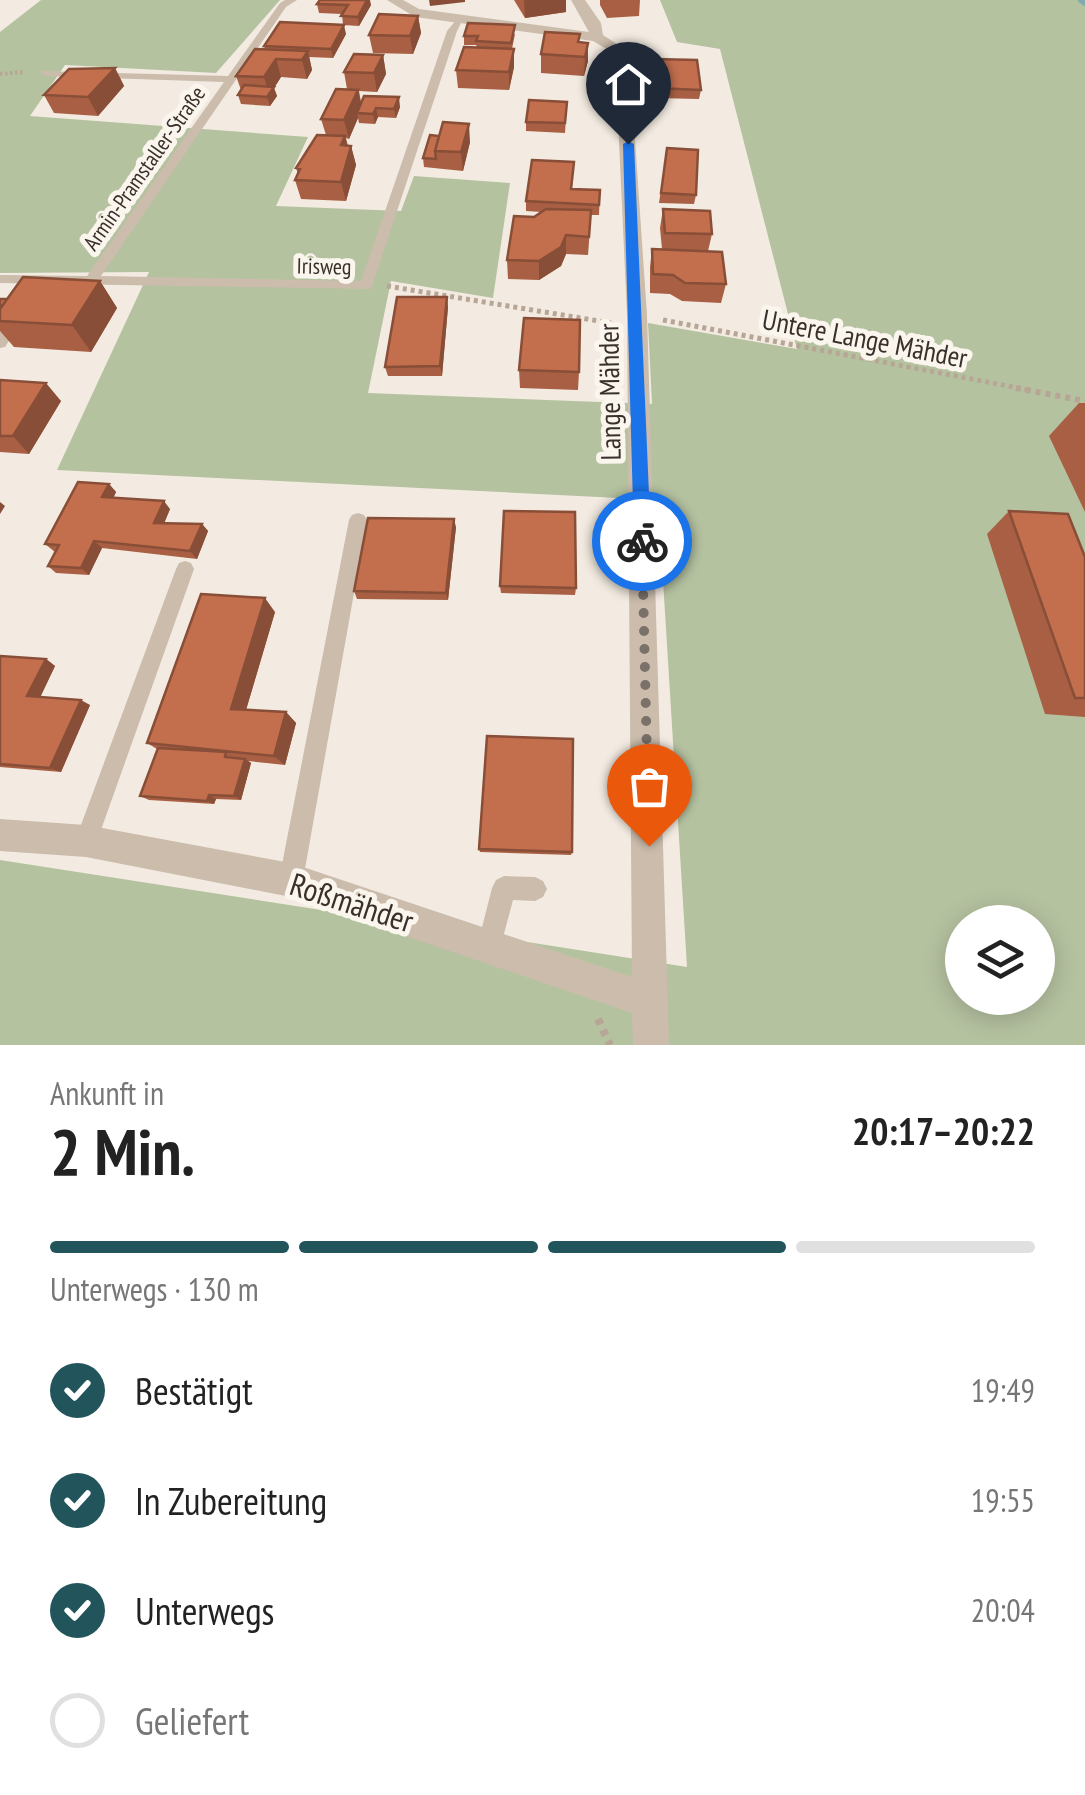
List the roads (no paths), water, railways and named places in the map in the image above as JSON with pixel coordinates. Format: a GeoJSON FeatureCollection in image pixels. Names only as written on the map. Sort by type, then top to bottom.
{"type":"FeatureCollection","features":[{"type":"Feature","properties":{"kind":"street"},"geometry":{"type":"LineString","coordinates":[[394,0],[415,13],[460,21],[597,36]]}},
{"type":"Feature","properties":{"kind":"street","name":"Lange Mähder"},"geometry":{"type":"LineString","coordinates":[[578,0],[594,23],[597,36],[622,52],[624,67],[638,321],[652,1002]]}},
{"type":"Feature","properties":{"kind":"street","name":"Roßmähder"},"geometry":{"type":"LineString","coordinates":[[0,835],[86,841],[291,880],[652,1002]]}},
{"type":"Feature","properties":{"kind":"street"},"geometry":{"type":"LineString","coordinates":[[651,1045],[652,1002]]}},
{"type":"Feature","properties":{"kind":"lane","name":"Armin-Pramstaller-Straße"},"geometry":{"type":"LineString","coordinates":[[92,279],[229,79],[282,6],[292,0]]}},
{"type":"Feature","properties":{"kind":"lane","name":"Irisweg"},"geometry":{"type":"LineString","coordinates":[[0,279],[366,286],[452,31],[460,21]]}},
{"type":"Feature","properties":{"kind":"lane","name":"Armin-Pramstaller-Straße"},"geometry":{"type":"LineString","coordinates":[[46,73],[229,79]]}},
{"type":"Feature","properties":{"kind":"lane"},"geometry":{"type":"LineString","coordinates":[[0,343],[44,279]]}},
{"type":"Feature","properties":{"kind":"lane"},"geometry":{"type":"LineString","coordinates":[[291,880],[358,520]]}},
{"type":"Feature","properties":{"kind":"lane"},"geometry":{"type":"LineString","coordinates":[[86,841],[185,569]]}},
{"type":"Feature","properties":{"kind":"lane"},"geometry":{"type":"LineString","coordinates":[[489,947],[504,888],[535,889]]}},
{"type":"Feature","properties":{"kind":"waterway"},"geometry":{"type":"LineString","coordinates":[[1081,0],[1085,3]]}}]}
